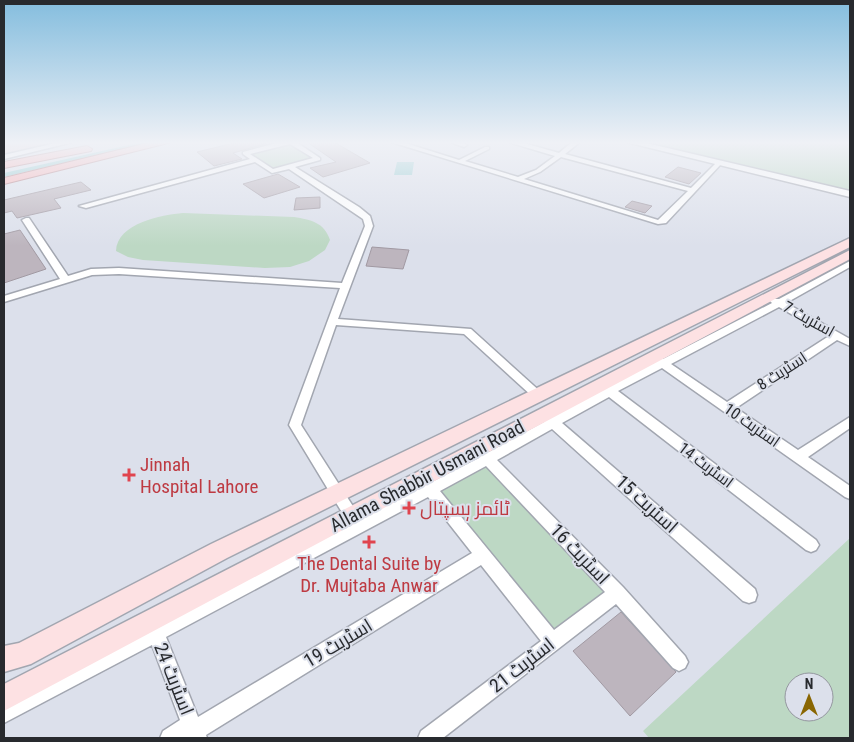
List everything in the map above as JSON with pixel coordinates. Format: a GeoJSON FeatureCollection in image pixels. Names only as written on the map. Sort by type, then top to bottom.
{"type":"FeatureCollection","features":[{"type":"Feature","properties":{"kind":"highway"},"geometry":{"type":"LineString","coordinates":[[4,181],[23,177]]}},
{"type":"Feature","properties":{"kind":"highway"},"geometry":{"type":"LineString","coordinates":[[4,185],[37,177]]}},
{"type":"Feature","properties":{"kind":"main road","name":"Allama Shabbir Usmani Road"},"geometry":{"type":"LineString","coordinates":[[4,659],[22,655],[219,551],[335,493],[850,242]]}},
{"type":"Feature","properties":{"kind":"main road","name":"Allama Shabbir Usmani Road"},"geometry":{"type":"LineString","coordinates":[[4,698],[153,627],[351,515],[426,483],[483,454],[774,300],[850,254]]}},
{"type":"Feature","properties":{"kind":"street"},"geometry":{"type":"LineString","coordinates":[[83,206],[193,177]]}},
{"type":"Feature","properties":{"kind":"street"},"geometry":{"type":"LineString","coordinates":[[305,177],[367,218],[368,230],[345,286],[295,425],[335,493],[351,515]]}},
{"type":"Feature","properties":{"kind":"street"},"geometry":{"type":"LineString","coordinates":[[506,177],[658,222],[663,221],[705,177]]}},
{"type":"Feature","properties":{"kind":"street"},"geometry":{"type":"LineString","coordinates":[[517,180],[524,177]]}},
{"type":"Feature","properties":{"kind":"street"},"geometry":{"type":"LineString","coordinates":[[641,177],[692,190]]}},
{"type":"Feature","properties":{"kind":"street"},"geometry":{"type":"LineString","coordinates":[[777,177],[850,194]]}},
{"type":"Feature","properties":{"kind":"street"},"geometry":{"type":"LineString","coordinates":[[26,220],[66,280]]}},
{"type":"Feature","properties":{"kind":"street"},"geometry":{"type":"LineString","coordinates":[[774,300],[850,264]]}},
{"type":"Feature","properties":{"kind":"street"},"geometry":{"type":"LineString","coordinates":[[4,299],[91,272],[119,271],[345,286]]}},
{"type":"Feature","properties":{"kind":"street","name":"اسٹریٹ 7"},"geometry":{"type":"LineString","coordinates":[[774,300],[850,343]]}},
{"type":"Feature","properties":{"kind":"street"},"geometry":{"type":"LineString","coordinates":[[332,322],[467,331],[537,394]]}},
{"type":"Feature","properties":{"kind":"street","name":"اسٹریٹ 8"},"geometry":{"type":"LineString","coordinates":[[727,408],[838,335]]}},
{"type":"Feature","properties":{"kind":"street","name":"اسٹریٹ 10"},"geometry":{"type":"LineString","coordinates":[[658,360],[850,493]]}},
{"type":"Feature","properties":{"kind":"street","name":"اسٹریٹ 14"},"geometry":{"type":"LineString","coordinates":[[605,388],[811,545]]}},
{"type":"Feature","properties":{"kind":"street","name":"اسٹریٹ 15"},"geometry":{"type":"LineString","coordinates":[[549,418],[749,595]]}},
{"type":"Feature","properties":{"kind":"street"},"geometry":{"type":"LineString","coordinates":[[798,457],[850,422]]}},
{"type":"Feature","properties":{"kind":"street","name":"اسٹریٹ 16"},"geometry":{"type":"LineString","coordinates":[[483,454],[617,593],[678,662]]}},
{"type":"Feature","properties":{"kind":"street"},"geometry":{"type":"LineString","coordinates":[[4,714],[153,627],[426,483],[482,556],[552,641]]}},
{"type":"Feature","properties":{"kind":"street","name":"اسٹریٹ 19"},"geometry":{"type":"LineString","coordinates":[[170,738],[194,731],[482,556]]}},
{"type":"Feature","properties":{"kind":"street","name":"اسٹریٹ 21"},"geometry":{"type":"LineString","coordinates":[[428,738],[617,593]]}},
{"type":"Feature","properties":{"kind":"street","name":"اسٹریٹ 24"},"geometry":{"type":"LineString","coordinates":[[153,627],[194,731]]}},
{"type":"Feature","properties":{"kind":"green space"},"geometry":{"type":"Polygon","coordinates":[[[790,177],[850,177],[850,191],[790,177]]]}},
{"type":"Feature","properties":{"kind":"green space"},"geometry":{"type":"Polygon","coordinates":[[[183,213],[300,218],[316,223],[324,229],[330,240],[325,250],[309,261],[290,267],[265,268],[143,260],[128,257],[116,251],[118,241],[132,227],[142,222],[183,213]]]}},
{"type":"Feature","properties":{"kind":"green space"},"geometry":{"type":"Polygon","coordinates":[[[489,463],[610,592],[552,633],[437,490],[489,463]]]}},
{"type":"Feature","properties":{"kind":"green space"},"geometry":{"type":"Polygon","coordinates":[[[850,538],[850,738],[649,738],[643,731],[850,538]]]}},
{"type":"Feature","properties":{"kind":"building"},"geometry":{"type":"Polygon","coordinates":[[[269,177],[282,177],[300,187],[264,198],[243,184],[269,177]]]}},
{"type":"Feature","properties":{"kind":"building"},"geometry":{"type":"Polygon","coordinates":[[[665,177],[697,177],[689,184],[665,177]]]}},
{"type":"Feature","properties":{"kind":"building"},"geometry":{"type":"Polygon","coordinates":[[[81,182],[91,190],[54,199],[61,208],[17,218],[12,211],[4,213],[4,200],[81,182]]]}},
{"type":"Feature","properties":{"kind":"building"},"geometry":{"type":"Polygon","coordinates":[[[320,197],[320,208],[294,210],[296,198],[320,197]]]}},
{"type":"Feature","properties":{"kind":"building"},"geometry":{"type":"Polygon","coordinates":[[[632,201],[652,206],[645,213],[625,207],[632,201]]]}},
{"type":"Feature","properties":{"kind":"building"},"geometry":{"type":"Polygon","coordinates":[[[20,230],[46,269],[4,283],[4,234],[20,230]]]}},
{"type":"Feature","properties":{"kind":"building"},"geometry":{"type":"Polygon","coordinates":[[[372,247],[409,250],[403,269],[366,266],[372,247]]]}},
{"type":"Feature","properties":{"kind":"building"},"geometry":{"type":"Polygon","coordinates":[[[621,612],[676,672],[630,716],[573,651],[621,612]]]}},
{"type":"Feature","properties":{"kind":"place","name":"Jinnah Hospital Lahore"},"geometry":{"type":"Point","coordinates":[129,475]}},
{"type":"Feature","properties":{"kind":"place","name":"ٹائمز ہسپتال"},"geometry":{"type":"Point","coordinates":[409,508]}},
{"type":"Feature","properties":{"kind":"place","name":"The Dental Suite by Dr. Mujtaba Anwar"},"geometry":{"type":"Point","coordinates":[369,542]}}]}
